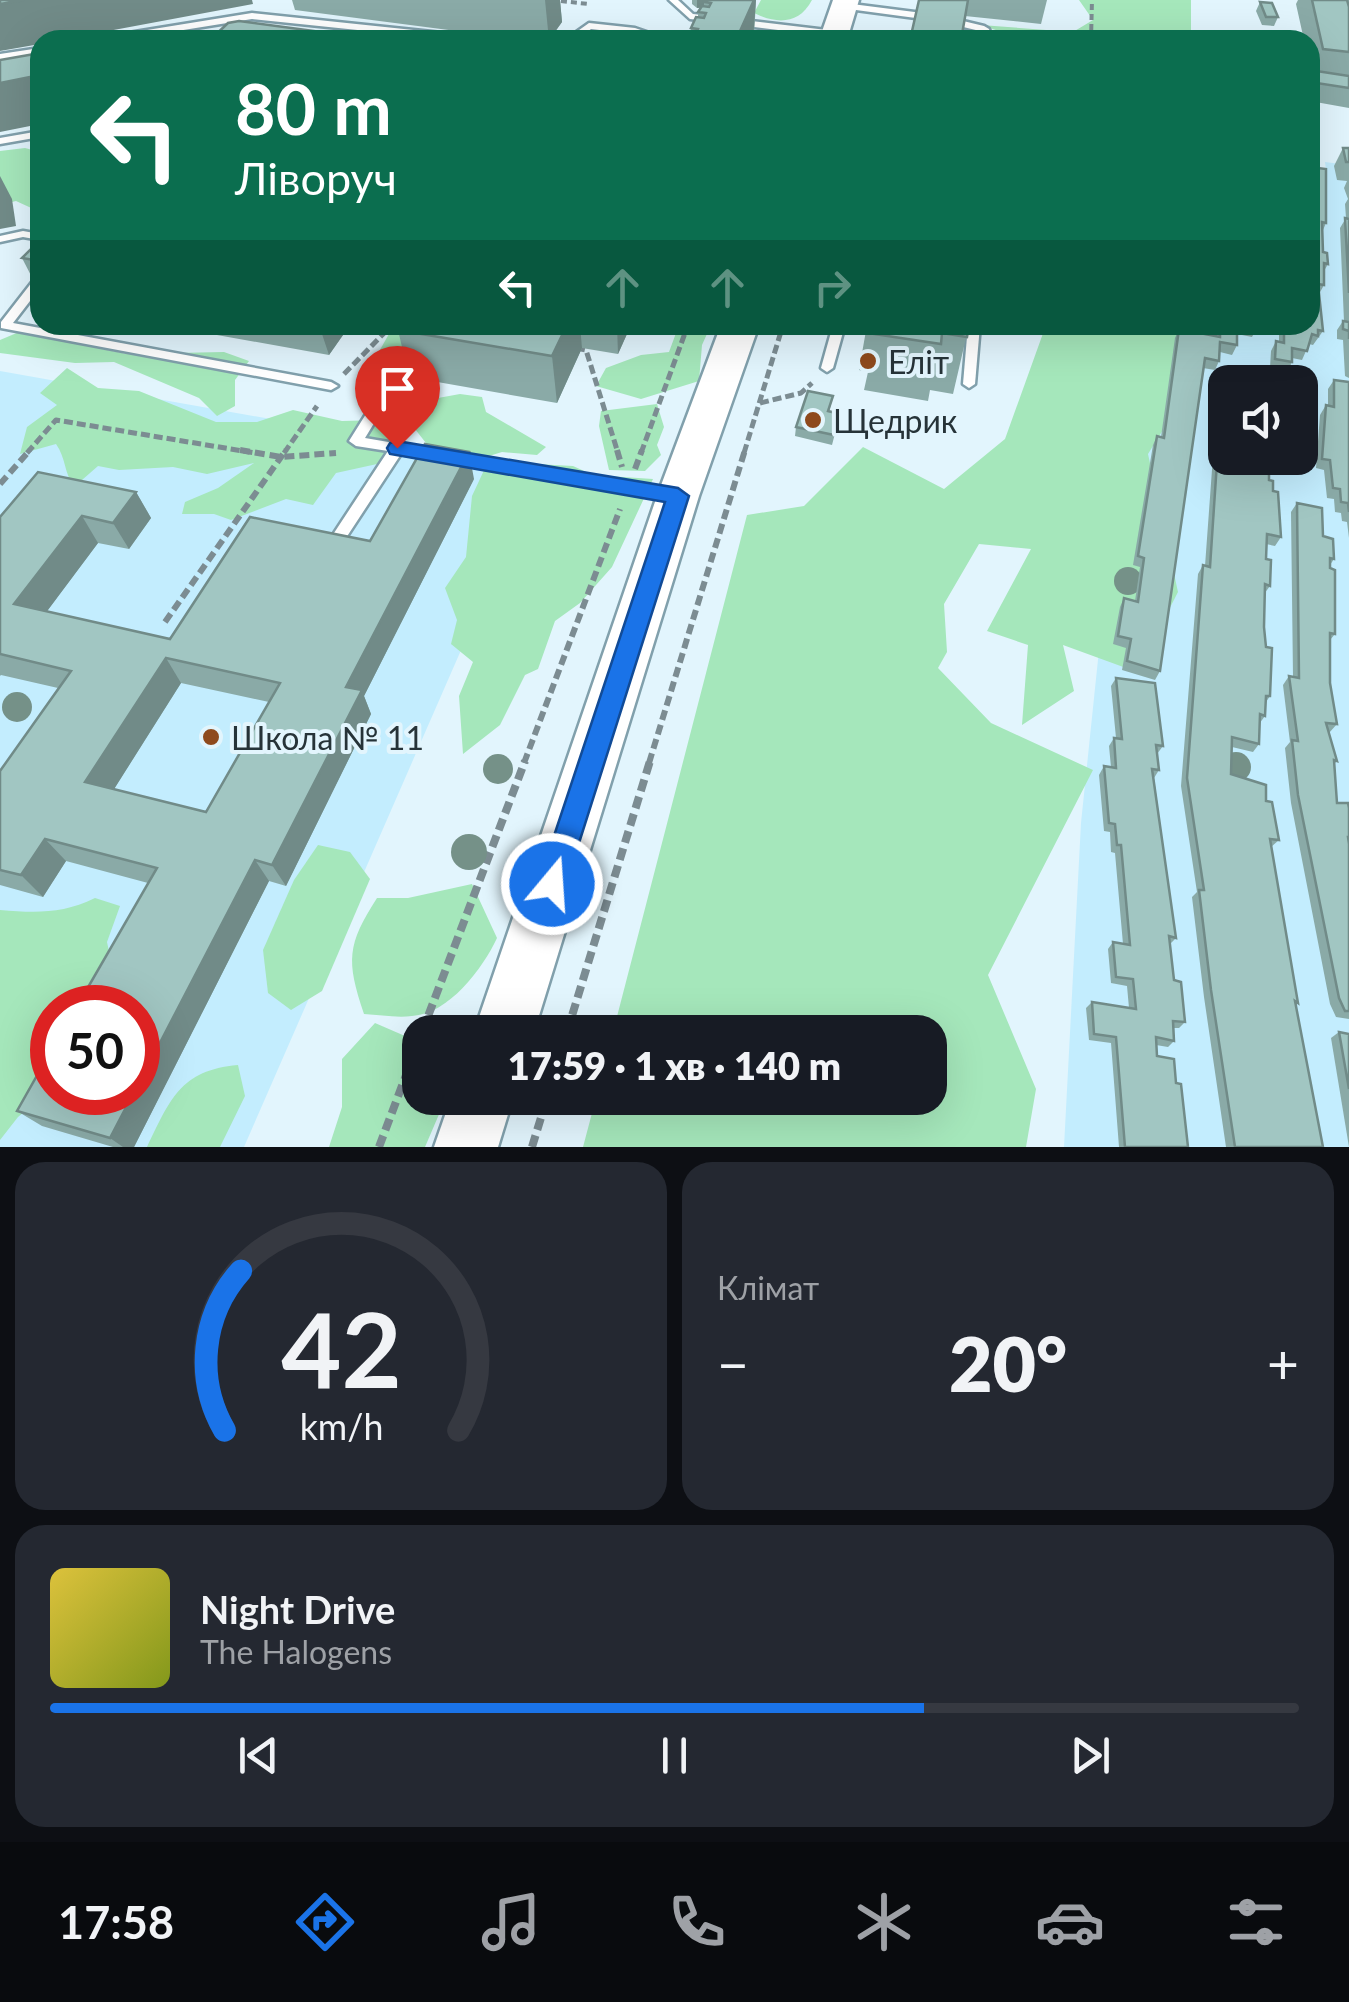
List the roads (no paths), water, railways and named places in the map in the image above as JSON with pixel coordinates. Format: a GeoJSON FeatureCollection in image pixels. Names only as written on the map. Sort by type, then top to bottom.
{"type":"FeatureCollection","features":[{"type":"Feature","properties":{"kind":"main road"},"geometry":{"type":"LineString","coordinates":[[836,30],[845,3]]}},
{"type":"Feature","properties":{"kind":"main road"},"geometry":{"type":"LineString","coordinates":[[510,1015],[678,496],[736,335]]}},
{"type":"Feature","properties":{"kind":"main road"},"geometry":{"type":"LineString","coordinates":[[466,1147],[476,1115]]}},
{"type":"Feature","properties":{"kind":"lane"},"geometry":{"type":"LineString","coordinates":[[673,0],[690,16],[786,30]]}},
{"type":"Feature","properties":{"kind":"lane"},"geometry":{"type":"LineString","coordinates":[[845,3],[984,30]]}},
{"type":"Feature","properties":{"kind":"lane"},"geometry":{"type":"LineString","coordinates":[[166,30],[252,16],[385,30]]}},
{"type":"Feature","properties":{"kind":"lane"},"geometry":{"type":"LineString","coordinates":[[583,30],[588,26],[626,30]]}},
{"type":"Feature","properties":{"kind":"lane"},"geometry":{"type":"LineString","coordinates":[[0,57],[30,52]]}},
{"type":"Feature","properties":{"kind":"lane"},"geometry":{"type":"LineString","coordinates":[[0,141],[30,136]]}},
{"type":"Feature","properties":{"kind":"lane"},"geometry":{"type":"LineString","coordinates":[[0,239],[30,235]]}},
{"type":"Feature","properties":{"kind":"lane"},"geometry":{"type":"LineString","coordinates":[[30,293],[5,325],[30,330]]}},
{"type":"Feature","properties":{"kind":"lane"},"geometry":{"type":"LineString","coordinates":[[58,335],[331,386]]}},
{"type":"Feature","properties":{"kind":"lane"},"geometry":{"type":"LineString","coordinates":[[422,335],[356,441],[678,496]]}},
{"type":"Feature","properties":{"kind":"lane"},"geometry":{"type":"LineString","coordinates":[[827,368],[836,335]]}},
{"type":"Feature","properties":{"kind":"lane"},"geometry":{"type":"LineString","coordinates":[[968,384],[973,335]]}},
{"type":"Feature","properties":{"kind":"lane"},"geometry":{"type":"LineString","coordinates":[[339,537],[397,448]]}},
{"type":"Feature","properties":{"kind":"place","name":"Еліт"},"geometry":{"type":"Point","coordinates":[868,361]}},
{"type":"Feature","properties":{"kind":"place","name":"Щедрик"},"geometry":{"type":"Point","coordinates":[813,420]}},
{"type":"Feature","properties":{"kind":"place","name":"Школа № 11"},"geometry":{"type":"Point","coordinates":[211,737]}}]}
